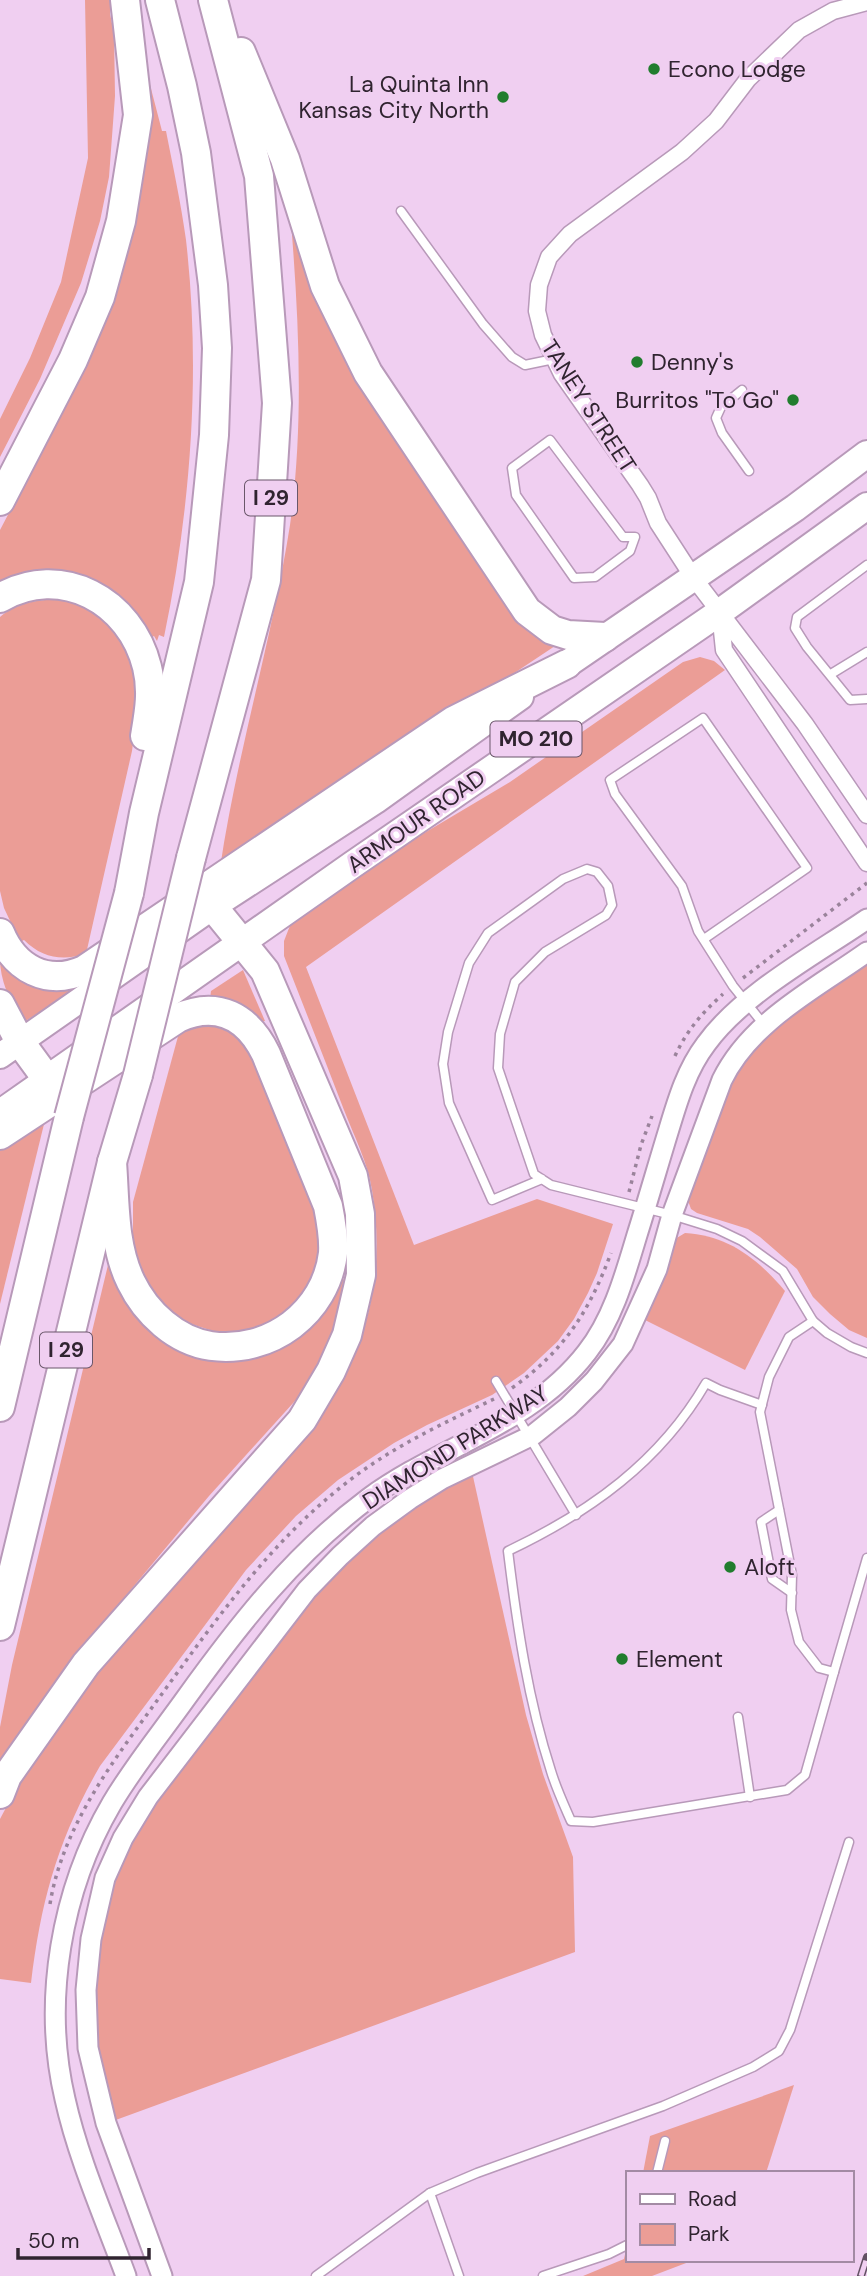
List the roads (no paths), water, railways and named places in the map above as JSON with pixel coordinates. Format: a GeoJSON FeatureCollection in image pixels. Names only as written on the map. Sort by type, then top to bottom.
{"type":"FeatureCollection","features":[{"type":"Feature","properties":{"kind":"highway"},"geometry":{"type":"LineString","coordinates":[[0,501],[79,348],[100,298],[121,221],[138,115],[125,0]]}},
{"type":"Feature","properties":{"kind":"highway","name":"I 29"},"geometry":{"type":"LineString","coordinates":[[0,1407],[69,1117],[129,893],[144,813],[199,582],[214,435],[217,348],[213,285],[196,153],[160,0]]}},
{"type":"Feature","properties":{"kind":"highway","name":"I 29"},"geometry":{"type":"LineString","coordinates":[[0,1626],[112,1161],[138,1074],[191,858],[266,580],[278,402],[258,176],[213,0]]}},
{"type":"Feature","properties":{"kind":"highway"},"geometry":{"type":"LineString","coordinates":[[220,0],[285,159],[325,286],[368,373],[527,611],[552,631],[568,635],[605,637]]}},
{"type":"Feature","properties":{"kind":"highway","name":"ARMOUR ROAD"},"geometry":{"type":"LineString","coordinates":[[567,664],[795,508],[867,454]]}},
{"type":"Feature","properties":{"kind":"highway","name":"ARMOUR ROAD"},"geometry":{"type":"LineString","coordinates":[[47,1079],[720,612],[867,506]]}},
{"type":"Feature","properties":{"kind":"highway"},"geometry":{"type":"LineString","coordinates":[[0,598],[19,589],[50,584],[64,586],[91,594],[103,601],[133,633],[147,666],[151,701],[140,765],[144,813]]}},
{"type":"Feature","properties":{"kind":"highway"},"geometry":{"type":"LineString","coordinates":[[0,933],[10,953],[28,968],[59,976],[84,970],[453,721],[567,664]]}},
{"type":"Feature","properties":{"kind":"highway"},"geometry":{"type":"LineString","coordinates":[[0,1794],[7,1776],[86,1664],[302,1420],[331,1371],[347,1335],[361,1275],[360,1213],[353,1176],[265,971],[213,907]]}},
{"type":"Feature","properties":{"kind":"highway"},"geometry":{"type":"LineString","coordinates":[[0,1004],[10,1049],[47,1079]]}},
{"type":"Feature","properties":{"kind":"highway"},"geometry":{"type":"LineString","coordinates":[[0,1135],[178,1018],[189,1013],[219,1012],[240,1020],[259,1040],[266,1054],[328,1206],[333,1252],[329,1272],[312,1306],[301,1318],[278,1333],[252,1344],[231,1347],[209,1346],[194,1341],[159,1320],[147,1310],[125,1268],[118,1235],[112,1161]]}},
{"type":"Feature","properties":{"kind":"main road","name":"ARMOUR ROAD"},"geometry":{"type":"LineString","coordinates":[[10,1049],[213,907],[376,801],[567,664]]}},
{"type":"Feature","properties":{"kind":"main road","name":"ARMOUR ROAD"},"geometry":{"type":"LineString","coordinates":[[0,1112],[47,1079]]}},
{"type":"Feature","properties":{"kind":"street","name":"TANEY STREET"},"geometry":{"type":"LineString","coordinates":[[867,2],[833,11],[799,30],[748,79],[716,121],[699,137],[570,234],[549,257],[539,285],[537,311],[543,335],[554,359],[640,485],[658,523],[693,577],[804,724],[867,815]]}},
{"type":"Feature","properties":{"kind":"street"},"geometry":{"type":"LineString","coordinates":[[720,612],[724,650],[867,863]]}},
{"type":"Feature","properties":{"kind":"street","name":"DIAMOND PARKWAY"},"geometry":{"type":"LineString","coordinates":[[127,2276],[67,2110],[61,2085],[56,2032],[58,1974],[64,1930],[73,1895],[98,1831],[113,1802],[230,1637],[303,1553],[386,1485],[517,1415],[559,1383],[587,1353],[604,1326],[629,1261],[682,1088],[692,1066],[720,1027],[746,1003],[867,919]]}},
{"type":"Feature","properties":{"kind":"street","name":"DIAMOND PARKWAY"},"geometry":{"type":"LineString","coordinates":[[162,2276],[106,2123],[88,2048],[86,1990],[91,1939],[105,1878],[123,1838],[148,1797],[307,1590],[340,1556],[373,1526],[410,1499],[442,1479],[530,1436],[594,1381],[622,1345],[657,1269],[672,1215],[722,1080],[731,1063],[750,1038],[783,1011],[867,953]]}},
{"type":"Feature","properties":{"kind":"lane"},"geometry":{"type":"LineString","coordinates":[[401,211],[484,324],[512,357],[525,365],[554,359]]}},
{"type":"Feature","properties":{"kind":"lane"},"geometry":{"type":"LineString","coordinates":[[742,390],[721,407],[716,418],[722,433],[749,471]]}},
{"type":"Feature","properties":{"kind":"lane"},"geometry":{"type":"LineString","coordinates":[[550,440],[624,537],[635,537],[630,551],[595,577],[574,578],[516,495],[512,468],[550,440]]}},
{"type":"Feature","properties":{"kind":"lane"},"geometry":{"type":"LineString","coordinates":[[867,565],[797,617],[795,628],[850,700],[867,699]]}},
{"type":"Feature","properties":{"kind":"lane"},"geometry":{"type":"LineString","coordinates":[[831,674],[867,652]]}},
{"type":"Feature","properties":{"kind":"lane"},"geometry":{"type":"LineString","coordinates":[[704,939],[807,868],[704,719],[610,780],[615,794],[682,886],[698,931],[733,986],[765,1026]]}},
{"type":"Feature","properties":{"kind":"lane"},"geometry":{"type":"LineString","coordinates":[[542,1179],[492,1200],[449,1103],[443,1064],[448,1032],[468,963],[488,933],[563,879],[587,869],[597,873],[608,886],[612,905],[606,915],[545,952],[515,982],[500,1034],[498,1068],[534,1174],[542,1179],[551,1185],[672,1215],[717,1229],[742,1241],[783,1271],[813,1321],[839,1340],[867,1353]]}},
{"type":"Feature","properties":{"kind":"lane"},"geometry":{"type":"LineString","coordinates":[[813,1321],[789,1337],[769,1377],[760,1412],[793,1575],[792,1610],[799,1642],[819,1668],[834,1672]]}},
{"type":"Feature","properties":{"kind":"lane"},"geometry":{"type":"LineString","coordinates":[[496,1381],[576,1515]]}},
{"type":"Feature","properties":{"kind":"lane"},"geometry":{"type":"LineString","coordinates":[[762,1405],[720,1391],[706,1383],[690,1412],[657,1451],[598,1501],[545,1533],[508,1551],[518,1634],[534,1710],[551,1772],[571,1821],[593,1822],[787,1790],[805,1775],[867,1558]]}},
{"type":"Feature","properties":{"kind":"lane"},"geometry":{"type":"LineString","coordinates":[[779,1510],[761,1522],[772,1579],[792,1593]]}},
{"type":"Feature","properties":{"kind":"lane"},"geometry":{"type":"LineString","coordinates":[[738,1717],[750,1797]]}},
{"type":"Feature","properties":{"kind":"lane"},"geometry":{"type":"LineString","coordinates":[[316,2276],[430,2193],[477,2172],[663,2106],[753,2067],[779,2051],[790,2030],[849,1842]]}},
{"type":"Feature","properties":{"kind":"lane"},"geometry":{"type":"LineString","coordinates":[[658,2171],[665,2141]]}},
{"type":"Feature","properties":{"kind":"lane"},"geometry":{"type":"LineString","coordinates":[[430,2193],[459,2276]]}},
{"type":"Feature","properties":{"kind":"lane"},"geometry":{"type":"LineString","coordinates":[[543,2276],[609,2255],[626,2246]]}},
{"type":"Feature","properties":{"kind":"railway"},"geometry":{"type":"LineString","coordinates":[[861,2276],[867,2257]]}},
{"type":"Feature","properties":{"kind":"place","name":"Econo Lodge"},"geometry":{"type":"Point","coordinates":[654,69]}},
{"type":"Feature","properties":{"kind":"place","name":"La Quinta Inn Kansas City North"},"geometry":{"type":"Point","coordinates":[503,97]}},
{"type":"Feature","properties":{"kind":"place","name":"Denny's"},"geometry":{"type":"Point","coordinates":[637,362]}},
{"type":"Feature","properties":{"kind":"place","name":"Burritos \"To Go\""},"geometry":{"type":"Point","coordinates":[793,400]}},
{"type":"Feature","properties":{"kind":"place","name":"Aloft"},"geometry":{"type":"Point","coordinates":[730,1567]}},
{"type":"Feature","properties":{"kind":"place","name":"Element"},"geometry":{"type":"Point","coordinates":[622,1659]}}]}
